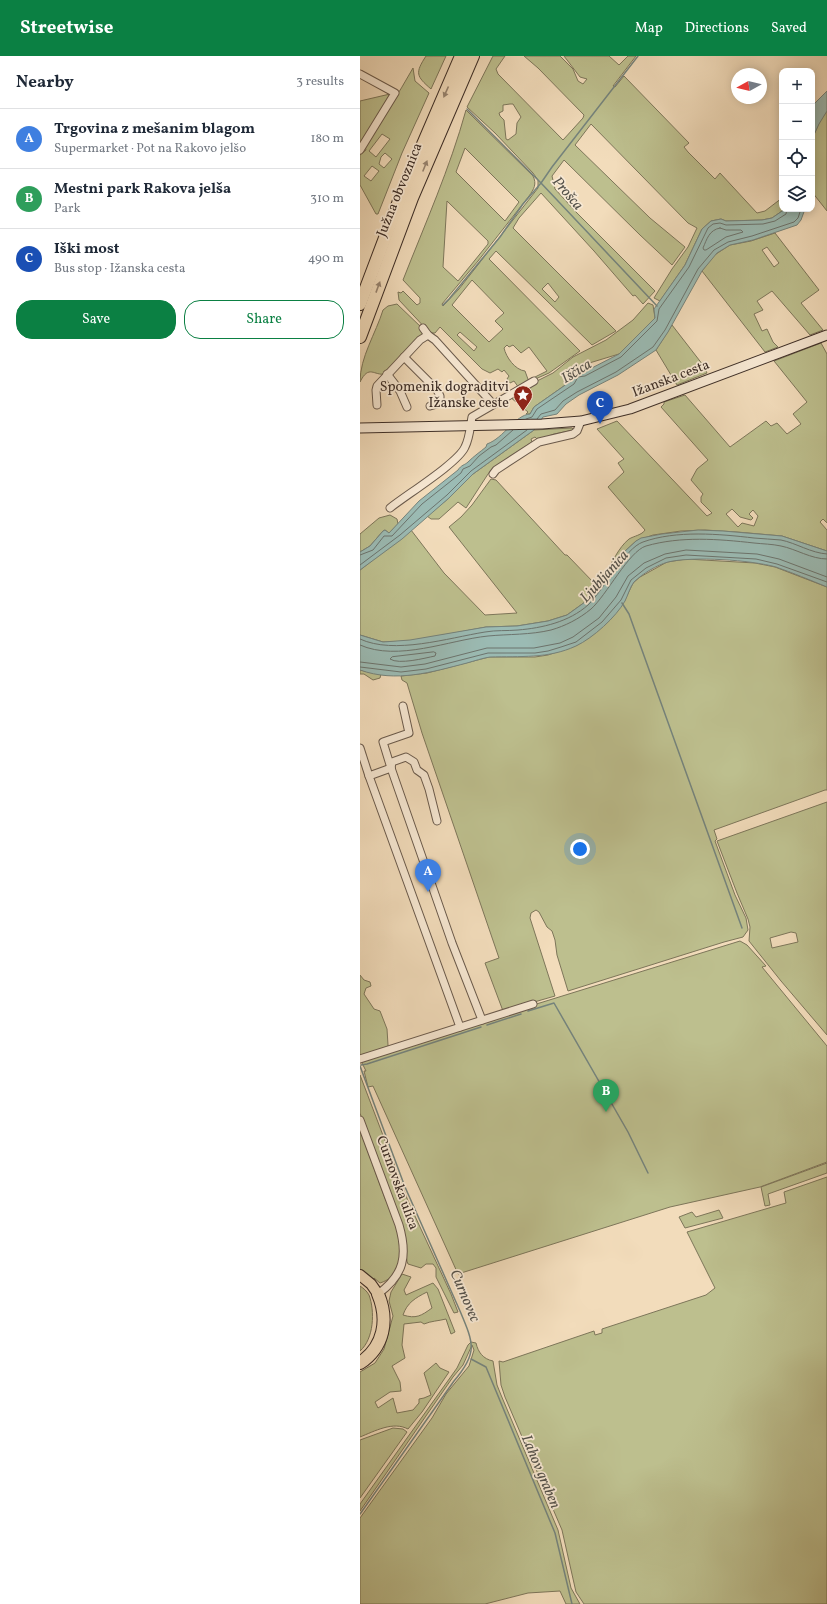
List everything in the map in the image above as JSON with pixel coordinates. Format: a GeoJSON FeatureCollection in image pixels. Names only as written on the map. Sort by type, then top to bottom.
{"type":"FeatureCollection","features":[{"type":"Feature","properties":{"kind":"highway","name":"Južna obvoznica"},"geometry":{"type":"LineString","coordinates":[[360,304],[402,193],[461,56]]}},
{"type":"Feature","properties":{"kind":"highway","name":"Južna obvoznica"},"geometry":{"type":"LineString","coordinates":[[360,337],[412,198],[473,56]]}},
{"type":"Feature","properties":{"kind":"highway"},"geometry":{"type":"LineString","coordinates":[[360,1363],[374,1350],[382,1335],[384,1313],[378,1294]]}},
{"type":"Feature","properties":{"kind":"main road","name":"Ižanska cesta"},"geometry":{"type":"LineString","coordinates":[[360,428],[566,423],[581,421],[630,409],[827,335]]}},
{"type":"Feature","properties":{"kind":"main road"},"geometry":{"type":"LineString","coordinates":[[360,1275],[371,1284],[378,1294]]}},
{"type":"Feature","properties":{"kind":"street"},"geometry":{"type":"LineString","coordinates":[[360,74],[395,93],[360,150]]}},
{"type":"Feature","properties":{"kind":"street"},"geometry":{"type":"LineString","coordinates":[[423,328],[493,404]]}},
{"type":"Feature","properties":{"kind":"street"},"geometry":{"type":"LineString","coordinates":[[376,405],[376,390],[387,374],[420,340],[428,335]]}},
{"type":"Feature","properties":{"kind":"street"},"geometry":{"type":"LineString","coordinates":[[404,357],[437,390],[440,396],[440,401],[437,404],[430,406]]}},
{"type":"Feature","properties":{"kind":"street"},"geometry":{"type":"LineString","coordinates":[[387,374],[400,391],[407,406]]}},
{"type":"Feature","properties":{"kind":"street"},"geometry":{"type":"LineString","coordinates":[[390,508],[456,458],[465,449],[469,438],[472,417],[534,382]]}},
{"type":"Feature","properties":{"kind":"street"},"geometry":{"type":"LineString","coordinates":[[493,474],[496,470],[530,446],[546,440],[576,433],[581,421]]}},
{"type":"Feature","properties":{"kind":"street"},"geometry":{"type":"LineString","coordinates":[[403,706],[409,733],[383,742],[452,943],[482,1020]]}},
{"type":"Feature","properties":{"kind":"street"},"geometry":{"type":"LineString","coordinates":[[360,748],[460,1027]]}},
{"type":"Feature","properties":{"kind":"street"},"geometry":{"type":"LineString","coordinates":[[391,768],[392,762],[406,757],[414,762],[417,770],[426,779],[437,821]]}},
{"type":"Feature","properties":{"kind":"street"},"geometry":{"type":"LineString","coordinates":[[369,776],[391,768]]}},
{"type":"Feature","properties":{"kind":"street"},"geometry":{"type":"LineString","coordinates":[[362,1058],[533,1004]]}},
{"type":"Feature","properties":{"kind":"street","name":"Curnovska ulica"},"geometry":{"type":"LineString","coordinates":[[360,1120],[404,1241],[404,1254],[400,1270],[391,1283],[378,1294]]}},
{"type":"Feature","properties":{"kind":"green space"},"geometry":{"type":"Polygon","coordinates":[[[426,56],[446,56],[431,89],[422,81],[419,74],[420,66],[426,56]]]}},
{"type":"Feature","properties":{"kind":"green space"},"geometry":{"type":"Polygon","coordinates":[[[493,56],[505,56],[496,69],[498,74],[563,140],[584,115],[538,68],[524,56],[560,56],[573,69],[578,81],[583,84],[587,79],[580,77],[564,56],[609,56],[619,65],[628,56],[636,56],[613,86],[615,87],[624,76],[689,143],[684,147],[688,152],[715,179],[720,173],[757,213],[765,211],[779,200],[779,212],[781,212],[772,218],[762,220],[726,221],[721,219],[711,221],[702,229],[685,265],[660,301],[654,298],[688,247],[697,228],[688,223],[591,124],[575,145],[650,218],[685,247],[672,265],[564,160],[552,176],[555,189],[655,291],[643,304],[635,295],[633,296],[541,193],[519,218],[513,228],[616,331],[592,345],[496,251],[489,259],[580,351],[549,373],[533,380],[533,378],[547,371],[529,347],[521,353],[513,345],[509,347],[507,345],[504,348],[509,359],[514,366],[525,371],[529,382],[519,388],[514,381],[510,383],[507,379],[509,376],[504,370],[502,372],[498,369],[490,373],[482,369],[440,327],[435,333],[428,331],[399,300],[398,292],[401,293],[403,291],[417,305],[420,303],[420,298],[403,280],[445,175],[466,110],[533,176],[535,184],[534,189],[529,196],[442,304],[443,306],[459,289],[538,188],[538,180],[533,173],[495,133],[467,107],[493,56]],[[513,104],[503,105],[503,111],[499,113],[504,120],[506,139],[508,140],[516,134],[517,123],[521,117],[513,104]],[[465,148],[456,172],[505,221],[519,202],[465,148]],[[447,201],[443,267],[458,281],[488,244],[488,241],[447,201]],[[472,280],[452,305],[489,342],[503,329],[495,321],[504,313],[472,280]],[[548,283],[542,289],[555,302],[559,297],[548,283]],[[460,332],[457,335],[474,351],[477,347],[460,332]]]}},
{"type":"Feature","properties":{"kind":"green space"},"geometry":{"type":"Polygon","coordinates":[[[413,68],[415,81],[429,93],[402,153],[378,214],[376,214],[360,185],[360,155],[366,150],[365,146],[413,68]],[[382,134],[369,151],[376,157],[390,139],[382,134]],[[385,153],[381,157],[379,164],[384,168],[392,159],[385,153]],[[372,166],[364,176],[371,181],[379,171],[372,166]]]}},
{"type":"Feature","properties":{"kind":"green space"},"geometry":{"type":"Polygon","coordinates":[[[390,94],[360,146],[360,101],[390,94]]]}},
{"type":"Feature","properties":{"kind":"green space"},"geometry":{"type":"Polygon","coordinates":[[[827,111],[827,211],[815,196],[815,132],[827,111]]]}},
{"type":"Feature","properties":{"kind":"green space"},"geometry":{"type":"Polygon","coordinates":[[[775,233],[819,290],[801,303],[823,330],[810,335],[772,291],[757,301],[763,310],[754,314],[762,331],[767,329],[773,342],[778,347],[765,352],[702,271],[713,256],[730,245],[751,241],[775,233]],[[767,247],[762,250],[774,267],[779,263],[767,247]]]}},
{"type":"Feature","properties":{"kind":"green space"},"geometry":{"type":"Polygon","coordinates":[[[648,303],[653,305],[655,318],[619,354],[586,364],[587,371],[575,374],[571,381],[534,407],[530,414],[526,414],[528,412],[510,397],[553,373],[573,357],[606,340],[633,320],[648,303]]]}},
{"type":"Feature","properties":{"kind":"green space"},"geometry":{"type":"Polygon","coordinates":[[[397,304],[422,328],[423,334],[385,374],[369,372],[366,373],[360,382],[365,354],[383,310],[388,306],[397,304]]]}},
{"type":"Feature","properties":{"kind":"green space"},"geometry":{"type":"Polygon","coordinates":[[[672,325],[703,365],[707,373],[677,385],[656,350],[672,325]]]}},
{"type":"Feature","properties":{"kind":"green space"},"geometry":{"type":"Polygon","coordinates":[[[821,343],[827,354],[827,523],[823,519],[820,522],[827,530],[827,551],[782,536],[705,530],[681,531],[653,535],[636,541],[623,553],[585,602],[567,615],[548,621],[517,626],[486,627],[412,641],[383,642],[360,635],[360,570],[411,530],[444,573],[485,615],[517,613],[449,527],[472,505],[491,479],[496,480],[565,555],[567,555],[595,584],[605,573],[625,543],[645,530],[608,487],[624,472],[618,463],[624,459],[597,429],[617,421],[707,516],[712,513],[701,502],[701,497],[703,494],[691,480],[697,469],[708,460],[661,407],[664,402],[685,395],[730,447],[766,421],[771,426],[777,423],[787,434],[801,424],[793,414],[807,402],[774,361],[821,343]],[[732,509],[726,514],[738,527],[742,523],[754,526],[758,516],[753,510],[749,514],[753,518],[751,520],[740,517],[732,509]]]}},
{"type":"Feature","properties":{"kind":"green space"},"geometry":{"type":"Polygon","coordinates":[[[572,428],[574,430],[554,434],[538,440],[535,437],[531,439],[532,442],[493,468],[466,508],[458,502],[439,519],[431,519],[427,516],[449,498],[473,474],[534,430],[572,428]]]}},
{"type":"Feature","properties":{"kind":"green space"},"geometry":{"type":"Polygon","coordinates":[[[390,515],[397,519],[398,524],[389,533],[385,530],[383,531],[370,546],[360,552],[360,534],[379,518],[390,515]]]}},
{"type":"Feature","properties":{"kind":"green space"},"geometry":{"type":"Polygon","coordinates":[[[686,559],[755,563],[775,567],[827,587],[827,790],[714,830],[717,839],[715,841],[735,895],[746,918],[748,930],[743,937],[568,991],[557,955],[552,931],[547,927],[539,912],[536,910],[531,913],[530,918],[555,996],[503,1011],[485,963],[499,958],[422,733],[407,683],[402,680],[401,676],[427,673],[489,657],[535,657],[548,655],[577,645],[591,636],[624,602],[633,583],[640,577],[667,562],[686,559]]]}},
{"type":"Feature","properties":{"kind":"green space"},"geometry":{"type":"Polygon","coordinates":[[[360,670],[381,674],[380,678],[373,680],[364,674],[360,674],[360,670]]]}},
{"type":"Feature","properties":{"kind":"green space"},"geometry":{"type":"Polygon","coordinates":[[[827,802],[827,1035],[749,941],[750,927],[748,919],[717,841],[827,802]],[[791,932],[770,938],[772,948],[798,942],[796,933],[791,932]]]}},
{"type":"Feature","properties":{"kind":"green space"},"geometry":{"type":"Polygon","coordinates":[[[740,941],[747,945],[766,966],[762,967],[827,1046],[827,1162],[760,1187],[670,1207],[458,1274],[373,1086],[368,1087],[364,1071],[366,1071],[361,1061],[459,1028],[740,941]]]}},
{"type":"Feature","properties":{"kind":"green space"},"geometry":{"type":"Polygon","coordinates":[[[360,975],[364,980],[370,982],[371,986],[366,988],[364,994],[374,1009],[380,1011],[387,1029],[388,1047],[360,1057],[360,975]]]}},
{"type":"Feature","properties":{"kind":"green space"},"geometry":{"type":"Polygon","coordinates":[[[360,1075],[408,1201],[458,1312],[454,1313],[436,1277],[436,1268],[433,1264],[426,1264],[421,1268],[408,1264],[405,1240],[360,1113],[360,1075]]]}},
{"type":"Feature","properties":{"kind":"green space"},"geometry":{"type":"Polygon","coordinates":[[[360,1130],[386,1201],[388,1202],[392,1212],[399,1235],[400,1259],[397,1269],[391,1277],[380,1283],[374,1278],[373,1280],[360,1270],[360,1130]]]}},
{"type":"Feature","properties":{"kind":"green space"},"geometry":{"type":"Polygon","coordinates":[[[827,1163],[827,1173],[768,1194],[770,1205],[765,1206],[761,1187],[827,1163]]]}},
{"type":"Feature","properties":{"kind":"green space"},"geometry":{"type":"Polygon","coordinates":[[[827,1177],[827,1604],[584,1604],[576,1592],[562,1530],[505,1397],[501,1385],[499,1361],[503,1362],[594,1331],[595,1335],[602,1333],[602,1329],[706,1295],[715,1288],[687,1232],[786,1203],[784,1192],[827,1177]]]}},
{"type":"Feature","properties":{"kind":"green space"},"geometry":{"type":"Polygon","coordinates":[[[719,1210],[723,1218],[685,1228],[679,1217],[692,1212],[696,1217],[719,1210]]]}},
{"type":"Feature","properties":{"kind":"green space"},"geometry":{"type":"Polygon","coordinates":[[[402,1274],[411,1277],[404,1290],[406,1295],[433,1283],[438,1289],[455,1332],[451,1334],[446,1319],[424,1324],[421,1322],[404,1324],[402,1345],[405,1358],[392,1366],[400,1382],[401,1391],[390,1392],[375,1402],[378,1408],[393,1398],[397,1413],[413,1410],[419,1403],[419,1399],[431,1395],[424,1373],[436,1363],[440,1368],[449,1372],[422,1412],[408,1429],[390,1426],[360,1437],[360,1372],[375,1363],[384,1349],[393,1316],[389,1301],[391,1292],[402,1274]],[[427,1292],[412,1301],[403,1315],[415,1317],[432,1308],[427,1292]]]}},
{"type":"Feature","properties":{"kind":"green space"},"geometry":{"type":"Polygon","coordinates":[[[360,1286],[369,1295],[372,1309],[372,1324],[371,1332],[365,1346],[360,1351],[360,1286]]]}},
{"type":"Feature","properties":{"kind":"green space"},"geometry":{"type":"Polygon","coordinates":[[[471,1342],[476,1343],[478,1349],[484,1357],[493,1361],[497,1385],[558,1530],[571,1588],[580,1604],[566,1604],[560,1591],[528,1593],[485,1604],[360,1604],[360,1518],[432,1418],[446,1394],[469,1366],[474,1350],[472,1345],[463,1365],[453,1377],[360,1511],[360,1504],[457,1368],[468,1345],[471,1342]]]}},
{"type":"Feature","properties":{"kind":"green space"},"geometry":{"type":"Polygon","coordinates":[[[393,1428],[403,1429],[407,1432],[360,1498],[360,1440],[393,1428]]]}},
{"type":"Feature","properties":{"kind":"water"},"geometry":{"type":"Polygon","coordinates":[[[827,91],[827,111],[815,133],[815,104],[827,91]]]}},
{"type":"Feature","properties":{"kind":"water","name":"Iščica"},"geometry":{"type":"Polygon","coordinates":[[[781,212],[804,212],[797,225],[753,240],[730,245],[717,253],[702,271],[668,332],[656,350],[618,375],[579,395],[566,404],[557,414],[543,417],[534,430],[473,474],[449,498],[402,539],[360,570],[360,552],[370,546],[383,531],[385,530],[389,533],[419,501],[460,467],[467,463],[486,447],[487,444],[499,437],[519,418],[530,414],[534,407],[571,381],[577,373],[584,372],[619,354],[655,318],[654,309],[685,265],[702,229],[711,221],[721,219],[726,221],[762,220],[772,218],[781,212]]]}},
{"type":"Feature","properties":{"kind":"water","name":"Ljubljanica"},"geometry":{"type":"Polygon","coordinates":[[[698,530],[782,536],[827,551],[827,587],[776,567],[752,562],[707,559],[679,560],[664,563],[637,579],[630,589],[625,601],[610,620],[590,638],[565,650],[534,656],[490,657],[441,670],[414,675],[387,676],[360,670],[360,635],[383,642],[410,640],[486,627],[517,626],[548,621],[567,615],[585,602],[623,553],[636,541],[641,538],[662,534],[698,530]]]}},
{"type":"Feature","properties":{"kind":"waterway","name":"Prošca"},"geometry":{"type":"LineString","coordinates":[[638,56],[541,183],[657,306]]}},
{"type":"Feature","properties":{"kind":"waterway"},"geometry":{"type":"LineString","coordinates":[[443,305],[500,237],[523,204],[541,183],[467,109]]}},
{"type":"Feature","properties":{"kind":"waterway"},"geometry":{"type":"LineString","coordinates":[[622,603],[629,614],[742,928]]}},
{"type":"Feature","properties":{"kind":"waterway"},"geometry":{"type":"LineString","coordinates":[[528,1011],[554,1003],[628,1132],[648,1173]]}},
{"type":"Feature","properties":{"kind":"waterway"},"geometry":{"type":"LineString","coordinates":[[487,1025],[521,1014]]}},
{"type":"Feature","properties":{"kind":"waterway"},"geometry":{"type":"LineString","coordinates":[[361,1065],[481,1027]]}},
{"type":"Feature","properties":{"kind":"waterway","name":"Curnovec"},"geometry":{"type":"LineString","coordinates":[[360,1066],[405,1187],[465,1322],[471,1340],[470,1355],[462,1371],[360,1514]]}},
{"type":"Feature","properties":{"kind":"waterway","name":"Lahov graben"},"geometry":{"type":"LineString","coordinates":[[471,1359],[486,1367],[555,1533],[572,1604]]}},
{"type":"Feature","properties":{"kind":"place","name":"Spomenik dograditvi Ižanske ceste"},"geometry":{"type":"Point","coordinates":[523,412]}},
{"type":"Feature","properties":{"kind":"place","name":"Iški most"},"geometry":{"type":"Point","coordinates":[600,424]}},
{"type":"Feature","properties":{"kind":"place","name":"Trgovina z mešanim blagom"},"geometry":{"type":"Point","coordinates":[428,892]}},
{"type":"Feature","properties":{"kind":"place","name":"Mestni park Rakova jelša"},"geometry":{"type":"Point","coordinates":[606,1112]}}]}
